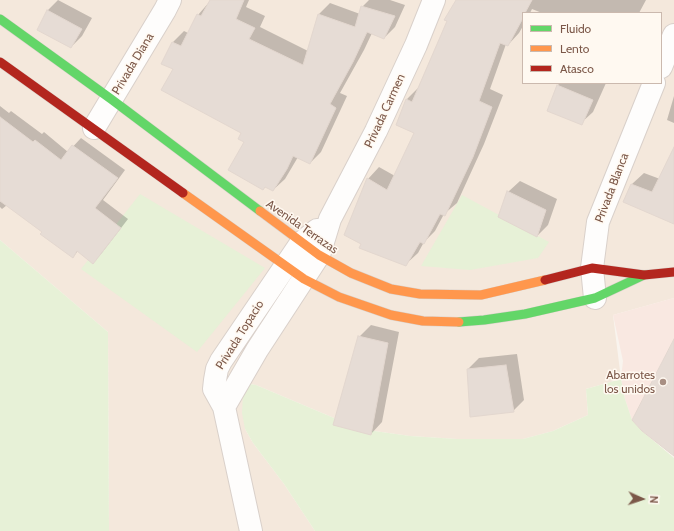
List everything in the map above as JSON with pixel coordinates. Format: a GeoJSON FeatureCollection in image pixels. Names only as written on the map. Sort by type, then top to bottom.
{"type":"FeatureCollection","features":[{"type":"Feature","properties":{"kind":"street","name":"Privada Diana"},"geometry":{"type":"LineString","coordinates":[[94,128],[166,10],[170,0]]}},
{"type":"Feature","properties":{"kind":"street","name":"Privada Carmen"},"geometry":{"type":"LineString","coordinates":[[304,279],[319,255],[330,219],[376,131],[416,45],[434,0]]}},
{"type":"Feature","properties":{"kind":"street","name":"Avenida Terrazas"},"geometry":{"type":"LineString","coordinates":[[0,19],[111,100],[300,243],[351,273],[391,289],[420,294],[481,295],[520,287],[592,268],[644,275],[674,272]]}},
{"type":"Feature","properties":{"kind":"street"},"geometry":{"type":"LineString","coordinates":[[662,65],[674,35]]}},
{"type":"Feature","properties":{"kind":"street","name":"Avenida Terrazas"},"geometry":{"type":"LineString","coordinates":[[0,62],[304,279],[368,308],[391,315],[423,321],[459,322],[484,320],[525,314],[595,298],[644,275]]}},
{"type":"Feature","properties":{"kind":"street","name":"Privada Blanca"},"geometry":{"type":"LineString","coordinates":[[595,298],[592,268],[598,222],[654,84]]}},
{"type":"Feature","properties":{"kind":"street","name":"Privada Carmen"},"geometry":{"type":"LineString","coordinates":[[285,266],[300,243],[330,219]]}},
{"type":"Feature","properties":{"kind":"street","name":"Privada Topacio"},"geometry":{"type":"LineString","coordinates":[[250,531],[224,407],[214,390],[214,380],[221,361],[285,266]]}},
{"type":"Feature","properties":{"kind":"street","name":"Privada Topacio"},"geometry":{"type":"LineString","coordinates":[[224,407],[257,350],[304,279]]}},
{"type":"Feature","properties":{"kind":"street"},"geometry":{"type":"LineString","coordinates":[[237,337],[257,350]]}},
{"type":"Feature","properties":{"kind":"shaded area"},"geometry":{"type":"Polygon","coordinates":[[[0,0],[674,0],[674,298],[613,315],[621,379],[586,389],[588,415],[553,431],[523,439],[457,439],[410,436],[360,429],[256,385],[250,384],[245,429],[253,443],[284,484],[315,531],[109,531],[108,332],[0,240],[0,0]]]}},
{"type":"Feature","properties":{"kind":"shaded area"},"geometry":{"type":"Polygon","coordinates":[[[674,298],[674,339],[632,420],[625,399],[621,379],[623,361],[613,315],[674,298]]]}},
{"type":"Feature","properties":{"kind":"green space"},"geometry":{"type":"Polygon","coordinates":[[[140,194],[265,268],[197,352],[81,269],[140,194]]]}},
{"type":"Feature","properties":{"kind":"green space"},"geometry":{"type":"Polygon","coordinates":[[[462,195],[549,242],[538,258],[470,270],[421,266],[462,195]]]}},
{"type":"Feature","properties":{"kind":"green space"},"geometry":{"type":"Polygon","coordinates":[[[0,240],[108,332],[109,531],[0,531],[0,240]]]}},
{"type":"Feature","properties":{"kind":"green space"},"geometry":{"type":"Polygon","coordinates":[[[621,379],[625,399],[632,420],[642,431],[674,458],[674,531],[315,531],[284,484],[253,443],[245,429],[242,413],[243,393],[246,386],[250,384],[256,385],[360,429],[410,436],[457,439],[523,439],[553,431],[588,415],[586,389],[621,379]]]}},
{"type":"Feature","properties":{"kind":"building"},"geometry":{"type":"Polygon","coordinates":[[[210,0],[244,0],[236,19],[255,28],[249,39],[303,65],[318,14],[355,27],[361,6],[395,16],[384,39],[367,32],[353,62],[330,104],[336,108],[310,164],[293,156],[287,169],[273,191],[265,187],[263,190],[228,170],[244,142],[238,139],[241,133],[161,90],[173,69],[161,64],[172,42],[181,46],[197,14],[201,16],[210,0]]]}},
{"type":"Feature","properties":{"kind":"building"},"geometry":{"type":"Polygon","coordinates":[[[456,0],[532,0],[526,12],[522,12],[522,20],[508,46],[500,43],[479,101],[492,107],[473,157],[445,216],[440,214],[424,244],[420,242],[406,266],[359,248],[361,244],[344,235],[367,178],[387,190],[414,133],[396,125],[406,99],[412,102],[447,21],[444,20],[456,0]]]}},
{"type":"Feature","properties":{"kind":"building"},"geometry":{"type":"Polygon","coordinates":[[[47,10],[82,29],[71,48],[37,30],[47,10]]]}},
{"type":"Feature","properties":{"kind":"building"},"geometry":{"type":"Polygon","coordinates":[[[557,85],[593,100],[582,125],[547,111],[557,85]]]}},
{"type":"Feature","properties":{"kind":"building"},"geometry":{"type":"Polygon","coordinates":[[[0,117],[33,142],[35,140],[61,160],[72,145],[118,178],[95,208],[121,228],[93,264],[77,251],[73,258],[40,234],[42,232],[0,201],[0,117]]]}},
{"type":"Feature","properties":{"kind":"building"},"geometry":{"type":"Polygon","coordinates":[[[674,147],[674,224],[623,202],[631,184],[652,192],[674,147]]]}},
{"type":"Feature","properties":{"kind":"building"},"geometry":{"type":"Polygon","coordinates":[[[507,191],[546,210],[537,237],[498,217],[507,191]]]}},
{"type":"Feature","properties":{"kind":"building"},"geometry":{"type":"Polygon","coordinates":[[[358,336],[388,343],[371,435],[333,425],[358,336]]]}},
{"type":"Feature","properties":{"kind":"building","name":"Abarrotes los unidos"},"geometry":{"type":"Polygon","coordinates":[[[674,339],[674,456],[642,431],[632,420],[674,339]]]}},
{"type":"Feature","properties":{"kind":"building"},"geometry":{"type":"Polygon","coordinates":[[[506,365],[514,412],[470,417],[467,369],[506,365]]]}},
{"type":"Feature","properties":{"kind":"traffic: fast"},"geometry":{"type":"LineString","coordinates":[[0,19],[111,99],[260,211]]}},
{"type":"Feature","properties":{"kind":"traffic: fast"},"geometry":{"type":"LineString","coordinates":[[459,322],[525,314],[595,298],[644,275]]}},
{"type":"Feature","properties":{"kind":"traffic: slow"},"geometry":{"type":"LineString","coordinates":[[183,193],[304,279],[339,297],[391,315],[423,321],[459,322]]}},
{"type":"Feature","properties":{"kind":"traffic: slow"},"geometry":{"type":"LineString","coordinates":[[260,211],[319,255],[351,273],[391,289],[420,294],[481,295],[545,280]]}},
{"type":"Feature","properties":{"kind":"traffic: jam"},"geometry":{"type":"LineString","coordinates":[[0,62],[183,193]]}},
{"type":"Feature","properties":{"kind":"traffic: jam"},"geometry":{"type":"LineString","coordinates":[[545,280],[592,268],[644,275],[674,272]]}},
{"type":"Feature","properties":{"kind":"place","name":"Abarrotes los unidos"},"geometry":{"type":"Point","coordinates":[663,382]}}]}
